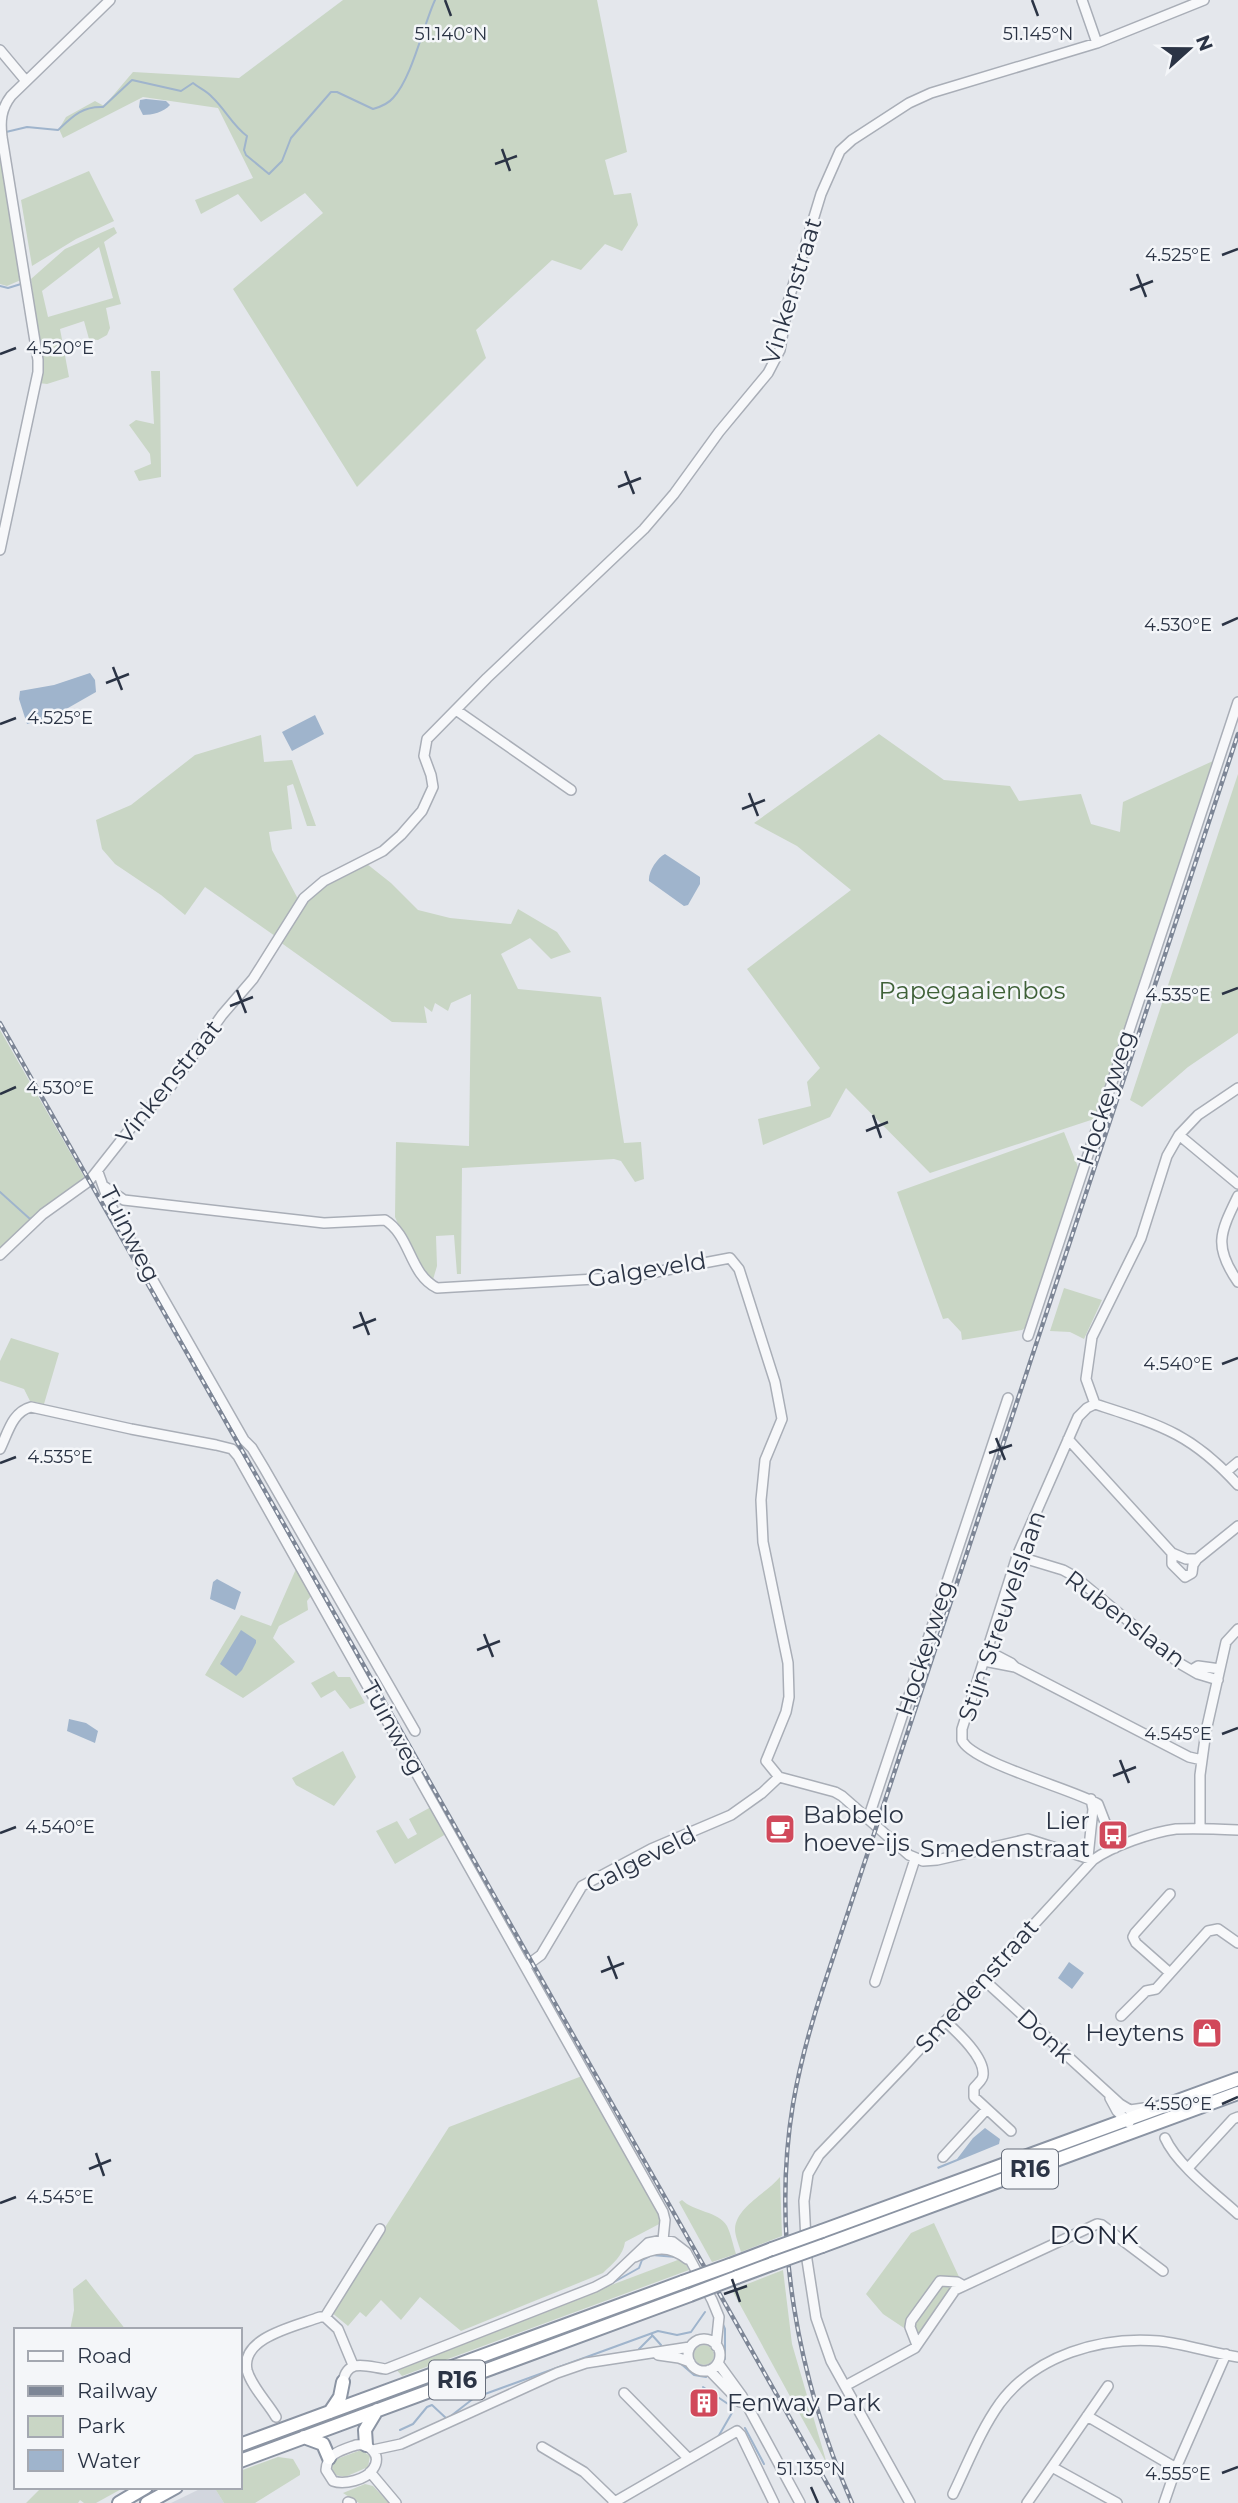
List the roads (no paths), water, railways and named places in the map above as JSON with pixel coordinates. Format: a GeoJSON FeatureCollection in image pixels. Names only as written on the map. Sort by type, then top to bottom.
{"type":"FeatureCollection","features":[{"type":"Feature","properties":{"kind":"highway","name":"R16"},"geometry":{"type":"LineString","coordinates":[[242,2444],[1112,2125],[1121,2115],[1156,2108],[1238,2078]]}},
{"type":"Feature","properties":{"kind":"highway","name":"R16"},"geometry":{"type":"LineString","coordinates":[[242,2460],[1238,2093]]}},
{"type":"Feature","properties":{"kind":"highway"},"geometry":{"type":"LineString","coordinates":[[343,2382],[349,2393],[369,2398]]}},
{"type":"Feature","properties":{"kind":"highway"},"geometry":{"type":"LineString","coordinates":[[330,2412],[340,2397],[343,2382]]}},
{"type":"Feature","properties":{"kind":"highway"},"geometry":{"type":"LineString","coordinates":[[372,2451],[365,2430],[377,2410]]}},
{"type":"Feature","properties":{"kind":"highway"},"geometry":{"type":"LineString","coordinates":[[303,2437],[323,2444],[329,2458]]}},
{"type":"Feature","properties":{"kind":"highway"},"geometry":{"type":"LineString","coordinates":[[119,2503],[143,2489]]}},
{"type":"Feature","properties":{"kind":"highway"},"geometry":{"type":"LineString","coordinates":[[147,2503],[172,2489]]}},
{"type":"Feature","properties":{"kind":"street"},"geometry":{"type":"LineString","coordinates":[[0,550],[38,372],[37,347],[1,129],[1,115],[5,104],[26,81],[110,0]]}},
{"type":"Feature","properties":{"kind":"street"},"geometry":{"type":"LineString","coordinates":[[1082,0],[1097,43]]}},
{"type":"Feature","properties":{"kind":"street","name":"Vinkenstraat"},"geometry":{"type":"LineString","coordinates":[[0,1255],[43,1214],[98,1172],[134,1124],[171,1086],[222,1015],[253,979],[304,898],[324,881],[383,851],[422,811],[433,787],[432,775],[424,756],[427,739],[644,529],[768,373],[780,350],[788,302],[821,194],[840,151],[852,140],[909,103],[931,93],[1097,43],[1204,0]]}},
{"type":"Feature","properties":{"kind":"street"},"geometry":{"type":"LineString","coordinates":[[0,50],[26,81]]}},
{"type":"Feature","properties":{"kind":"street","name":"Hockeyweg"},"geometry":{"type":"LineString","coordinates":[[1028,1336],[1238,702]]}},
{"type":"Feature","properties":{"kind":"street"},"geometry":{"type":"LineString","coordinates":[[456,710],[571,789]]}},
{"type":"Feature","properties":{"kind":"street"},"geometry":{"type":"LineString","coordinates":[[1238,1088],[1198,1115],[1179,1135],[1167,1156],[1149,1215],[1131,1261],[1092,1337],[1086,1379],[1095,1404],[1134,1415],[1171,1431],[1199,1448],[1238,1485]]}},
{"type":"Feature","properties":{"kind":"street"},"geometry":{"type":"LineString","coordinates":[[1179,1135],[1238,1184]]}},
{"type":"Feature","properties":{"kind":"street","name":"Tuinweg"},"geometry":{"type":"LineString","coordinates":[[98,1172],[108,1200],[122,1226],[415,1731]]}},
{"type":"Feature","properties":{"kind":"street","name":"Galgeveld"},"geometry":{"type":"LineString","coordinates":[[105,1187],[124,1200],[324,1223],[385,1220],[400,1234],[419,1273],[437,1288],[630,1278],[730,1258],[739,1269],[775,1382],[782,1419],[765,1460],[761,1500],[765,1553],[788,1663],[788,1705],[766,1761],[779,1777],[731,1815],[651,1849],[582,1886],[541,1955],[526,1966]]}},
{"type":"Feature","properties":{"kind":"street"},"geometry":{"type":"LineString","coordinates":[[1238,1196],[1222,1236],[1221,1251],[1238,1282]]}},
{"type":"Feature","properties":{"kind":"street","name":"Hockeyweg"},"geometry":{"type":"LineString","coordinates":[[868,1819],[1008,1398]]}},
{"type":"Feature","properties":{"kind":"street","name":"Stijn Streuvelslaan"},"geometry":{"type":"LineString","coordinates":[[1091,1800],[1033,1779],[967,1746],[962,1739],[962,1729],[1017,1556],[1078,1417],[1095,1404]]}},
{"type":"Feature","properties":{"kind":"street","name":"Tuinweg"},"geometry":{"type":"LineString","coordinates":[[0,1449],[15,1416],[31,1407],[232,1449],[252,1480],[663,2212],[663,2240]]}},
{"type":"Feature","properties":{"kind":"street"},"geometry":{"type":"LineString","coordinates":[[1068,1439],[1172,1553],[1186,1559],[1198,1559]]}},
{"type":"Feature","properties":{"kind":"street"},"geometry":{"type":"LineString","coordinates":[[1226,1472],[1238,1462]]}},
{"type":"Feature","properties":{"kind":"street"},"geometry":{"type":"LineString","coordinates":[[1172,1553],[1172,1564],[1185,1577],[1192,1573],[1193,1564],[1198,1559],[1238,1526]]}},
{"type":"Feature","properties":{"kind":"street","name":"Rubenslaan"},"geometry":{"type":"LineString","coordinates":[[1017,1556],[1074,1576],[1179,1663],[1198,1674],[1218,1680]]}},
{"type":"Feature","properties":{"kind":"street"},"geometry":{"type":"LineString","coordinates":[[1200,1829],[1202,1760],[1226,1642],[1238,1629]]}},
{"type":"Feature","properties":{"kind":"street"},"geometry":{"type":"LineString","coordinates":[[988,1651],[1189,1758],[1202,1760]]}},
{"type":"Feature","properties":{"kind":"street"},"geometry":{"type":"LineString","coordinates":[[984,1661],[1015,1667]]}},
{"type":"Feature","properties":{"kind":"street","name":"Rubenslaan"},"geometry":{"type":"LineString","coordinates":[[1193,1670],[1198,1665],[1220,1669]]}},
{"type":"Feature","properties":{"kind":"street"},"geometry":{"type":"LineString","coordinates":[[779,1777],[835,1792],[915,1859],[937,1860],[1028,1839],[1090,1858],[1093,1809],[1091,1800]]}},
{"type":"Feature","properties":{"kind":"street"},"geometry":{"type":"LineString","coordinates":[[1091,1800],[1098,1804],[1115,1848]]}},
{"type":"Feature","properties":{"kind":"street","name":"Smedenstraat"},"geometry":{"type":"LineString","coordinates":[[910,2503],[831,2361],[816,2318],[810,2291],[806,2243],[805,2184],[814,2161],[945,2021],[1090,1858],[1163,1832],[1238,1830]]}},
{"type":"Feature","properties":{"kind":"street"},"geometry":{"type":"LineString","coordinates":[[875,1982],[915,1859]]}},
{"type":"Feature","properties":{"kind":"street"},"geometry":{"type":"LineString","coordinates":[[1170,1894],[1133,1937],[1136,1943],[1170,1973]]}},
{"type":"Feature","properties":{"kind":"street"},"geometry":{"type":"LineString","coordinates":[[1121,2016],[1146,1991],[1156,1989],[1210,1930],[1218,1929],[1238,1943]]}},
{"type":"Feature","properties":{"kind":"street","name":"Donk"},"geometry":{"type":"LineString","coordinates":[[983,1979],[1108,2094],[1130,2110],[1156,2108]]}},
{"type":"Feature","properties":{"kind":"street"},"geometry":{"type":"LineString","coordinates":[[945,2021],[970,2043],[983,2071],[982,2078],[974,2088],[974,2097],[1011,2131]]}},
{"type":"Feature","properties":{"kind":"street","name":"Donk"},"geometry":{"type":"LineString","coordinates":[[1108,2094],[1121,2115]]}},
{"type":"Feature","properties":{"kind":"street"},"geometry":{"type":"LineString","coordinates":[[943,2157],[987,2109]]}},
{"type":"Feature","properties":{"kind":"street"},"geometry":{"type":"LineString","coordinates":[[1121,2115],[1131,2125],[1142,2128]]}},
{"type":"Feature","properties":{"kind":"street"},"geometry":{"type":"LineString","coordinates":[[1188,2168],[1233,2119],[1238,2117]]}},
{"type":"Feature","properties":{"kind":"street"},"geometry":{"type":"LineString","coordinates":[[1165,2138],[1168,2146],[1188,2168],[1238,2214]]}},
{"type":"Feature","properties":{"kind":"street"},"geometry":{"type":"LineString","coordinates":[[845,2386],[917,2345],[955,2290],[1099,2224],[1163,2272]]}},
{"type":"Feature","properties":{"kind":"street"},"geometry":{"type":"LineString","coordinates":[[325,2318],[380,2229]]}},
{"type":"Feature","properties":{"kind":"street"},"geometry":{"type":"LineString","coordinates":[[343,2382],[345,2372],[353,2365],[386,2369],[595,2287],[610,2279],[634,2258],[641,2247],[663,2240],[673,2242],[686,2252],[716,2311],[719,2317],[716,2346]]}},
{"type":"Feature","properties":{"kind":"street"},"geometry":{"type":"LineString","coordinates":[[634,2258],[660,2247],[671,2249],[692,2264]]}},
{"type":"Feature","properties":{"kind":"street"},"geometry":{"type":"LineString","coordinates":[[917,2345],[910,2326],[911,2321],[935,2286],[940,2281],[957,2282],[964,2286]]}},
{"type":"Feature","properties":{"kind":"street"},"geometry":{"type":"LineString","coordinates":[[704,2340],[711,2330],[716,2311]]}},
{"type":"Feature","properties":{"kind":"street"},"geometry":{"type":"LineString","coordinates":[[275,2417],[247,2371],[248,2354],[256,2344],[267,2337],[320,2317],[325,2318],[338,2329],[353,2365]]}},
{"type":"Feature","properties":{"kind":"street"},"geometry":{"type":"LineString","coordinates":[[372,2451],[374,2468],[370,2472],[346,2483],[336,2482],[327,2473],[329,2458],[334,2454],[356,2445],[372,2451],[401,2444],[586,2362],[690,2347],[697,2341],[704,2340],[716,2346],[720,2353],[718,2362],[709,2370],[699,2370],[690,2362],[653,2353]]}},
{"type":"Feature","properties":{"kind":"street"},"geometry":{"type":"LineString","coordinates":[[953,2494],[984,2428],[1001,2402],[1015,2387],[1048,2362],[1093,2346],[1123,2341],[1158,2341],[1238,2357]]}},
{"type":"Feature","properties":{"kind":"street"},"geometry":{"type":"LineString","coordinates":[[690,2347],[690,2362]]}},
{"type":"Feature","properties":{"kind":"street"},"geometry":{"type":"LineString","coordinates":[[1164,2503],[1176,2468],[1226,2354]]}},
{"type":"Feature","properties":{"kind":"street"},"geometry":{"type":"LineString","coordinates":[[718,2362],[742,2396],[800,2503]]}},
{"type":"Feature","properties":{"kind":"street"},"geometry":{"type":"LineString","coordinates":[[709,2370],[748,2411]]}},
{"type":"Feature","properties":{"kind":"street"},"geometry":{"type":"LineString","coordinates":[[1027,2503],[1108,2386]]}},
{"type":"Feature","properties":{"kind":"street"},"geometry":{"type":"LineString","coordinates":[[624,2393],[689,2459]]}},
{"type":"Feature","properties":{"kind":"street"},"geometry":{"type":"LineString","coordinates":[[1087,2417],[1176,2468]]}},
{"type":"Feature","properties":{"kind":"street"},"geometry":{"type":"LineString","coordinates":[[542,2447],[584,2472],[614,2502],[737,2431],[774,2503]]}},
{"type":"Feature","properties":{"kind":"street"},"geometry":{"type":"LineString","coordinates":[[1052,2467],[1117,2503]]}},
{"type":"Feature","properties":{"kind":"street"},"geometry":{"type":"LineString","coordinates":[[370,2472],[396,2503]]}},
{"type":"Feature","properties":{"kind":"water"},"geometry":{"type":"Polygon","coordinates":[[[140,100],[166,101],[170,105],[158,113],[143,115],[139,107],[140,100]]]}},
{"type":"Feature","properties":{"kind":"water"},"geometry":{"type":"Polygon","coordinates":[[[90,673],[95,680],[96,692],[54,716],[27,724],[19,699],[20,691],[54,685],[90,673]]]}},
{"type":"Feature","properties":{"kind":"water"},"geometry":{"type":"Polygon","coordinates":[[[315,715],[324,734],[292,751],[282,732],[315,715]]]}},
{"type":"Feature","properties":{"kind":"water"},"geometry":{"type":"Polygon","coordinates":[[[665,854],[700,877],[700,884],[688,905],[684,906],[649,881],[654,866],[665,854]]]}},
{"type":"Feature","properties":{"kind":"water"},"geometry":{"type":"Polygon","coordinates":[[[217,1579],[241,1592],[235,1610],[210,1599],[213,1582],[217,1579]]]}},
{"type":"Feature","properties":{"kind":"water"},"geometry":{"type":"Polygon","coordinates":[[[241,1630],[256,1640],[256,1643],[236,1676],[220,1664],[241,1630]]]}},
{"type":"Feature","properties":{"kind":"water"},"geometry":{"type":"Polygon","coordinates":[[[69,1719],[86,1723],[98,1731],[95,1743],[67,1731],[69,1719]]]}},
{"type":"Feature","properties":{"kind":"water"},"geometry":{"type":"Polygon","coordinates":[[[1069,1962],[1084,1973],[1072,1989],[1058,1978],[1069,1962]]]}},
{"type":"Feature","properties":{"kind":"water"},"geometry":{"type":"Polygon","coordinates":[[[985,2128],[1000,2139],[999,2144],[938,2169],[937,2167],[957,2159],[973,2138],[985,2128]]]}},
{"type":"Feature","properties":{"kind":"waterway"},"geometry":{"type":"LineString","coordinates":[[6,132],[27,127],[58,130],[83,110],[103,107],[132,80],[181,91],[193,83],[210,95],[247,136],[244,150],[246,155],[269,174],[282,161],[291,138],[331,92],[337,92],[373,109],[391,100],[406,78],[435,0]]}},
{"type":"Feature","properties":{"kind":"waterway"},"geometry":{"type":"LineString","coordinates":[[0,286],[8,288],[21,284]]}},
{"type":"Feature","properties":{"kind":"waterway"},"geometry":{"type":"LineString","coordinates":[[0,1192],[30,1219],[36,1215]]}},
{"type":"Feature","properties":{"kind":"waterway"},"geometry":{"type":"LineString","coordinates":[[605,2287],[639,2268],[642,2260],[652,2255],[676,2257]]}},
{"type":"Feature","properties":{"kind":"waterway"},"geometry":{"type":"LineString","coordinates":[[400,2430],[413,2424],[427,2407],[432,2405],[447,2419],[474,2398],[658,2331],[677,2335],[691,2332],[705,2312]]}},
{"type":"Feature","properties":{"kind":"waterway"},"geometry":{"type":"LineString","coordinates":[[722,2322],[725,2329],[725,2359]]}},
{"type":"Feature","properties":{"kind":"waterway"},"geometry":{"type":"LineString","coordinates":[[652,2335],[661,2345]]}},
{"type":"Feature","properties":{"kind":"waterway"},"geometry":{"type":"LineString","coordinates":[[639,2349],[652,2336]]}},
{"type":"Feature","properties":{"kind":"waterway"},"geometry":{"type":"LineString","coordinates":[[680,2363],[694,2375],[706,2377]]}},
{"type":"Feature","properties":{"kind":"waterway"},"geometry":{"type":"LineString","coordinates":[[703,2387],[731,2406],[733,2411],[718,2437]]}},
{"type":"Feature","properties":{"kind":"waterway"},"geometry":{"type":"LineString","coordinates":[[745,2428],[764,2464]]}},
{"type":"Feature","properties":{"kind":"railway"},"geometry":{"type":"LineString","coordinates":[[852,2503],[817,2407],[794,2307],[785,2205],[787,2154],[799,2074],[824,1985],[1238,734]]}},
{"type":"Feature","properties":{"kind":"railway"},"geometry":{"type":"LineString","coordinates":[[0,1023],[838,2503]]}},
{"type":"Feature","properties":{"kind":"place","name":"Babbelo hoeve-ijs"},"geometry":{"type":"Point","coordinates":[780,1829]}},
{"type":"Feature","properties":{"kind":"place","name":"Lier Smedenstraat"},"geometry":{"type":"Point","coordinates":[1113,1835]}},
{"type":"Feature","properties":{"kind":"place","name":"Heytens"},"geometry":{"type":"Point","coordinates":[1207,2033]}},
{"type":"Feature","properties":{"kind":"place","name":"Fenway Park"},"geometry":{"type":"Point","coordinates":[704,2403]}},
{"type":"Feature","properties":{"kind":"district","name":"DONK"},"geometry":{"type":"Point","coordinates":[1095,2235]}},
{"type":"Feature","properties":{"kind":"park label","name":"Papegaaienbos"},"geometry":{"type":"Point","coordinates":[972,991]}}]}
